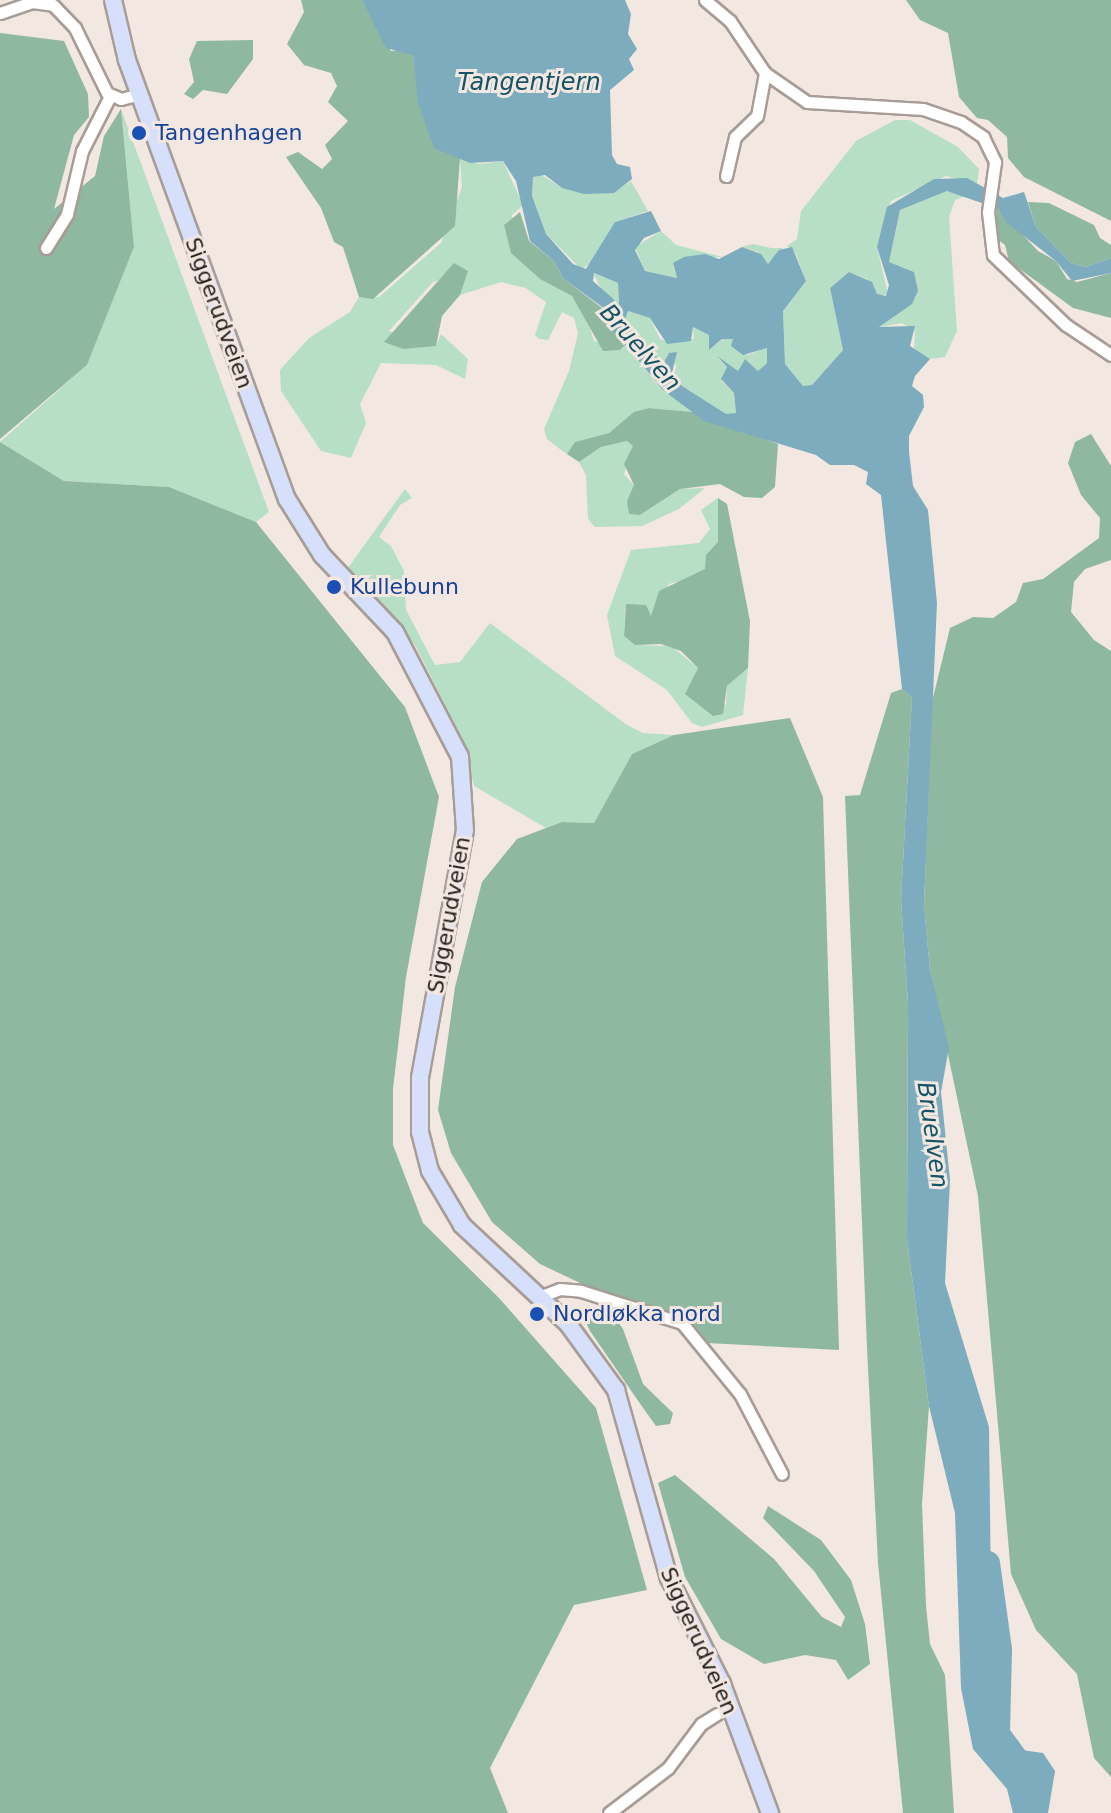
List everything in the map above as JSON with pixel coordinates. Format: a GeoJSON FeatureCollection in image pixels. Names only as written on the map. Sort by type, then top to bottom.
{"type":"FeatureCollection","features":[{"type":"Feature","properties":{"kind":"main road","name":"Siggerudveien"},"geometry":{"type":"LineString","coordinates":[[113,0],[140,94],[287,499],[317,548],[395,632],[460,757],[465,830],[422,1063],[420,1132],[430,1171],[452,1214],[589,1349],[621,1401],[669,1578],[719,1676],[770,1813]]}},
{"type":"Feature","properties":{"kind":"street"},"geometry":{"type":"LineString","coordinates":[[705,0],[730,21],[765,73],[807,102],[890,104],[961,122],[991,147],[995,162],[988,212],[993,255],[1066,325],[1111,355]]}},
{"type":"Feature","properties":{"kind":"street"},"geometry":{"type":"LineString","coordinates":[[0,13],[32,2],[59,9],[75,28],[110,96]]}},
{"type":"Feature","properties":{"kind":"street"},"geometry":{"type":"LineString","coordinates":[[726,176],[735,137],[757,116],[765,73]]}},
{"type":"Feature","properties":{"kind":"street"},"geometry":{"type":"LineString","coordinates":[[110,96],[140,94]]}},
{"type":"Feature","properties":{"kind":"street"},"geometry":{"type":"LineString","coordinates":[[46,248],[67,214],[82,151],[110,96]]}},
{"type":"Feature","properties":{"kind":"street"},"geometry":{"type":"LineString","coordinates":[[539,1297],[560,1289],[581,1291],[682,1323],[740,1394],[782,1474]]}},
{"type":"Feature","properties":{"kind":"street"},"geometry":{"type":"LineString","coordinates":[[609,1813],[668,1768],[701,1724],[717,1714]]}},
{"type":"Feature","properties":{"kind":"green space"},"geometry":{"type":"Polygon","coordinates":[[[301,0],[362,0],[391,51],[406,49],[413,55],[419,104],[434,145],[460,158],[455,226],[373,299],[359,297],[343,247],[334,242],[321,208],[286,157],[298,152],[322,169],[332,159],[325,145],[348,121],[328,102],[337,86],[331,73],[304,65],[287,44],[304,12],[301,0]]]}},
{"type":"Feature","properties":{"kind":"green space"},"geometry":{"type":"Polygon","coordinates":[[[906,0],[1111,0],[1111,221],[1024,177],[1008,158],[1007,137],[988,120],[977,118],[959,97],[948,33],[920,20],[906,0]]]}},
{"type":"Feature","properties":{"kind":"green space"},"geometry":{"type":"Polygon","coordinates":[[[0,33],[64,41],[88,94],[89,117],[74,135],[54,209],[95,176],[104,136],[121,109],[134,247],[87,365],[0,439],[0,33]]]}},
{"type":"Feature","properties":{"kind":"green space"},"geometry":{"type":"Polygon","coordinates":[[[253,40],[253,59],[227,94],[203,90],[193,99],[184,94],[194,82],[189,59],[197,41],[253,40]]]}},
{"type":"Feature","properties":{"kind":"green space"},"geometry":{"type":"Polygon","coordinates":[[[121,109],[269,512],[256,522],[169,487],[64,481],[0,442],[87,365],[134,247],[121,109]]]}},
{"type":"Feature","properties":{"kind":"green space"},"geometry":{"type":"Polygon","coordinates":[[[895,120],[910,120],[958,147],[979,169],[977,184],[946,176],[891,201],[877,247],[888,294],[879,296],[867,279],[849,272],[830,288],[843,350],[812,385],[803,386],[785,364],[783,311],[806,281],[795,252],[787,246],[797,239],[801,211],[856,141],[895,120]]]}},
{"type":"Feature","properties":{"kind":"green space"},"geometry":{"type":"Polygon","coordinates":[[[460,158],[479,164],[503,161],[523,205],[512,215],[512,253],[540,279],[572,296],[584,309],[594,341],[620,350],[626,344],[655,382],[692,412],[649,408],[635,412],[609,433],[575,442],[567,454],[547,439],[544,429],[569,371],[578,333],[574,318],[562,312],[548,340],[539,339],[535,335],[546,302],[526,288],[501,282],[460,295],[468,271],[433,282],[389,331],[436,346],[441,334],[468,359],[465,379],[436,365],[381,363],[360,404],[366,423],[351,458],[321,451],[281,391],[280,370],[309,338],[350,312],[359,297],[379,297],[441,243],[462,187],[460,158]]]}},
{"type":"Feature","properties":{"kind":"green space"},"geometry":{"type":"Polygon","coordinates":[[[540,174],[562,188],[590,193],[616,191],[631,181],[648,211],[615,222],[594,262],[581,269],[546,234],[532,196],[533,177],[540,174]]]}},
{"type":"Feature","properties":{"kind":"green space"},"geometry":{"type":"Polygon","coordinates":[[[947,191],[965,196],[955,200],[949,217],[957,331],[945,357],[930,359],[914,353],[915,331],[902,323],[879,327],[916,297],[914,272],[889,262],[900,210],[947,191]]]}},
{"type":"Feature","properties":{"kind":"green space"},"geometry":{"type":"Polygon","coordinates":[[[1028,202],[1049,203],[1094,225],[1100,238],[1111,245],[1111,258],[1086,267],[1071,263],[1036,227],[1028,202]]]}},
{"type":"Feature","properties":{"kind":"green space"},"geometry":{"type":"Polygon","coordinates":[[[997,207],[1038,251],[1056,261],[1067,279],[1077,282],[1111,273],[1111,318],[1073,308],[1009,261],[1005,245],[996,238],[997,207]]]}},
{"type":"Feature","properties":{"kind":"green space"},"geometry":{"type":"Polygon","coordinates":[[[520,212],[529,241],[553,260],[564,279],[606,311],[609,324],[626,344],[620,350],[603,351],[572,296],[540,279],[511,253],[504,225],[520,212]]]}},
{"type":"Feature","properties":{"kind":"green space"},"geometry":{"type":"Polygon","coordinates":[[[661,231],[676,245],[723,257],[684,257],[673,266],[677,278],[645,271],[635,247],[661,231]]]}},
{"type":"Feature","properties":{"kind":"green space"},"geometry":{"type":"Polygon","coordinates":[[[753,244],[783,248],[768,264],[758,252],[742,247],[753,244]]]}},
{"type":"Feature","properties":{"kind":"green space"},"geometry":{"type":"Polygon","coordinates":[[[454,263],[468,271],[460,295],[442,316],[436,346],[403,349],[384,342],[454,263]]]}},
{"type":"Feature","properties":{"kind":"green space"},"geometry":{"type":"Polygon","coordinates":[[[593,273],[618,283],[619,304],[603,293],[593,273]]]}},
{"type":"Feature","properties":{"kind":"green space"},"geometry":{"type":"Polygon","coordinates":[[[628,311],[650,318],[660,339],[672,343],[694,339],[693,327],[709,335],[709,350],[723,339],[733,339],[747,355],[767,348],[767,363],[758,371],[745,359],[738,371],[717,357],[727,367],[722,381],[734,393],[736,413],[726,415],[682,386],[674,378],[676,366],[669,353],[663,365],[625,320],[628,311]]]}},
{"type":"Feature","properties":{"kind":"green space"},"geometry":{"type":"Polygon","coordinates":[[[649,408],[692,412],[778,444],[775,487],[762,498],[744,497],[720,484],[680,489],[640,515],[629,514],[627,501],[634,485],[624,464],[633,446],[627,441],[601,447],[579,462],[567,454],[575,442],[609,433],[634,412],[649,408]]]}},
{"type":"Feature","properties":{"kind":"green space"},"geometry":{"type":"Polygon","coordinates":[[[1091,434],[1111,466],[1111,560],[1085,569],[1074,582],[1071,612],[1094,640],[1111,651],[1111,1777],[1094,1758],[1077,1674],[1036,1630],[1011,1574],[978,1196],[930,970],[924,906],[932,702],[950,628],[973,617],[993,618],[1016,602],[1023,583],[1043,579],[1099,538],[1100,518],[1081,495],[1068,463],[1075,442],[1091,434]]]}},
{"type":"Feature","properties":{"kind":"green space"},"geometry":{"type":"Polygon","coordinates":[[[627,441],[634,446],[624,474],[634,485],[640,515],[680,489],[705,488],[679,509],[642,526],[595,527],[588,519],[586,475],[579,462],[601,447],[627,441]]]}},
{"type":"Feature","properties":{"kind":"green space"},"geometry":{"type":"Polygon","coordinates":[[[0,442],[64,481],[169,487],[256,522],[405,707],[439,797],[406,977],[393,1089],[393,1145],[423,1223],[499,1298],[596,1408],[647,1590],[574,1605],[490,1768],[508,1813],[0,1813],[0,442]]]}},
{"type":"Feature","properties":{"kind":"green space"},"geometry":{"type":"Polygon","coordinates":[[[405,489],[412,498],[400,505],[379,537],[391,546],[404,571],[406,610],[435,665],[460,662],[490,623],[627,725],[643,733],[674,735],[632,754],[594,823],[562,822],[546,828],[474,786],[463,740],[415,645],[347,569],[405,489]]]}},
{"type":"Feature","properties":{"kind":"green space"},"geometry":{"type":"Polygon","coordinates":[[[718,498],[718,542],[705,569],[696,577],[669,584],[651,617],[626,604],[625,612],[624,636],[635,645],[671,646],[698,668],[688,689],[726,705],[727,686],[748,668],[743,715],[702,727],[692,723],[667,690],[615,656],[607,615],[631,550],[699,543],[710,529],[701,510],[718,498]]]}},
{"type":"Feature","properties":{"kind":"green space"},"geometry":{"type":"Polygon","coordinates":[[[718,498],[727,504],[750,621],[748,668],[727,686],[723,714],[713,716],[685,694],[698,668],[681,651],[661,644],[635,645],[624,636],[626,604],[646,605],[651,616],[659,591],[705,569],[706,555],[718,542],[718,498]]]}},
{"type":"Feature","properties":{"kind":"green space"},"geometry":{"type":"Polygon","coordinates":[[[902,689],[912,697],[901,899],[908,1004],[907,1239],[929,1406],[922,1504],[926,1606],[930,1644],[945,1675],[954,1813],[903,1813],[878,1563],[867,1348],[845,796],[860,795],[891,693],[902,689]]]}},
{"type":"Feature","properties":{"kind":"green space"},"geometry":{"type":"Polygon","coordinates":[[[790,718],[823,797],[839,1350],[707,1343],[540,1264],[492,1222],[451,1153],[438,1110],[455,987],[482,882],[517,839],[562,822],[594,823],[632,754],[674,735],[790,718]]]}},
{"type":"Feature","properties":{"kind":"green space"},"geometry":{"type":"Polygon","coordinates":[[[588,1307],[612,1314],[623,1329],[643,1384],[673,1413],[670,1424],[656,1426],[641,1405],[590,1331],[582,1314],[588,1307]]]}},
{"type":"Feature","properties":{"kind":"green space"},"geometry":{"type":"Polygon","coordinates":[[[675,1475],[774,1559],[822,1617],[841,1627],[845,1617],[814,1571],[763,1518],[768,1506],[821,1540],[851,1580],[865,1624],[870,1664],[848,1680],[836,1660],[805,1655],[764,1664],[721,1639],[685,1577],[658,1483],[675,1475]]]}},
{"type":"Feature","properties":{"kind":"water","name":"Tangentjern"},"geometry":{"type":"Polygon","coordinates":[[[362,0],[625,0],[631,14],[628,34],[637,49],[629,59],[634,70],[610,90],[612,155],[617,164],[630,167],[632,179],[614,193],[584,194],[562,188],[545,175],[533,177],[532,196],[546,234],[573,264],[586,269],[615,222],[651,211],[661,231],[644,238],[635,250],[645,271],[677,278],[673,263],[684,257],[705,254],[719,259],[742,247],[761,254],[768,264],[779,250],[792,247],[806,281],[783,311],[785,364],[803,386],[812,385],[843,350],[830,288],[849,272],[872,282],[877,294],[886,296],[889,285],[877,247],[887,207],[934,179],[967,178],[1003,198],[1024,192],[1036,227],[1071,263],[1086,267],[1111,258],[1111,273],[1072,281],[1056,261],[1007,223],[999,209],[947,191],[900,210],[889,262],[914,272],[918,291],[912,304],[879,327],[915,326],[910,346],[930,359],[915,376],[912,386],[923,395],[924,407],[909,436],[909,452],[913,486],[928,510],[937,603],[924,905],[930,970],[949,1047],[941,1092],[950,1180],[945,1283],[989,1427],[992,1681],[1001,1747],[1043,1753],[1055,1771],[1048,1813],[1013,1813],[1007,1789],[973,1749],[961,1688],[955,1513],[929,1406],[907,1239],[908,1004],[901,899],[912,697],[902,689],[881,495],[866,484],[868,472],[854,465],[830,465],[816,455],[704,421],[663,390],[613,330],[605,309],[564,279],[553,260],[530,241],[516,181],[503,161],[470,163],[434,148],[418,103],[413,55],[386,48],[362,0]],[[594,273],[593,281],[619,304],[618,283],[594,273]],[[628,311],[625,320],[663,364],[669,353],[677,352],[672,373],[682,386],[726,414],[736,413],[734,393],[721,379],[727,367],[717,356],[738,371],[745,359],[758,371],[767,363],[767,348],[743,355],[731,346],[733,339],[722,339],[709,350],[709,335],[693,327],[691,341],[667,344],[650,318],[628,311]]]}},
{"type":"Feature","properties":{"kind":"waterway","name":"Bruelven"},"geometry":{"type":"LineString","coordinates":[[988,1563],[1000,1650],[998,1734],[1024,1769],[1033,1813]]}},
{"type":"Feature","properties":{"kind":"place","name":"Tangenhagen"},"geometry":{"type":"Point","coordinates":[139,133]}},
{"type":"Feature","properties":{"kind":"place","name":"Kullebunn"},"geometry":{"type":"Point","coordinates":[334,587]}},
{"type":"Feature","properties":{"kind":"place","name":"Nordløkka nord"},"geometry":{"type":"Point","coordinates":[537,1314]}}]}
